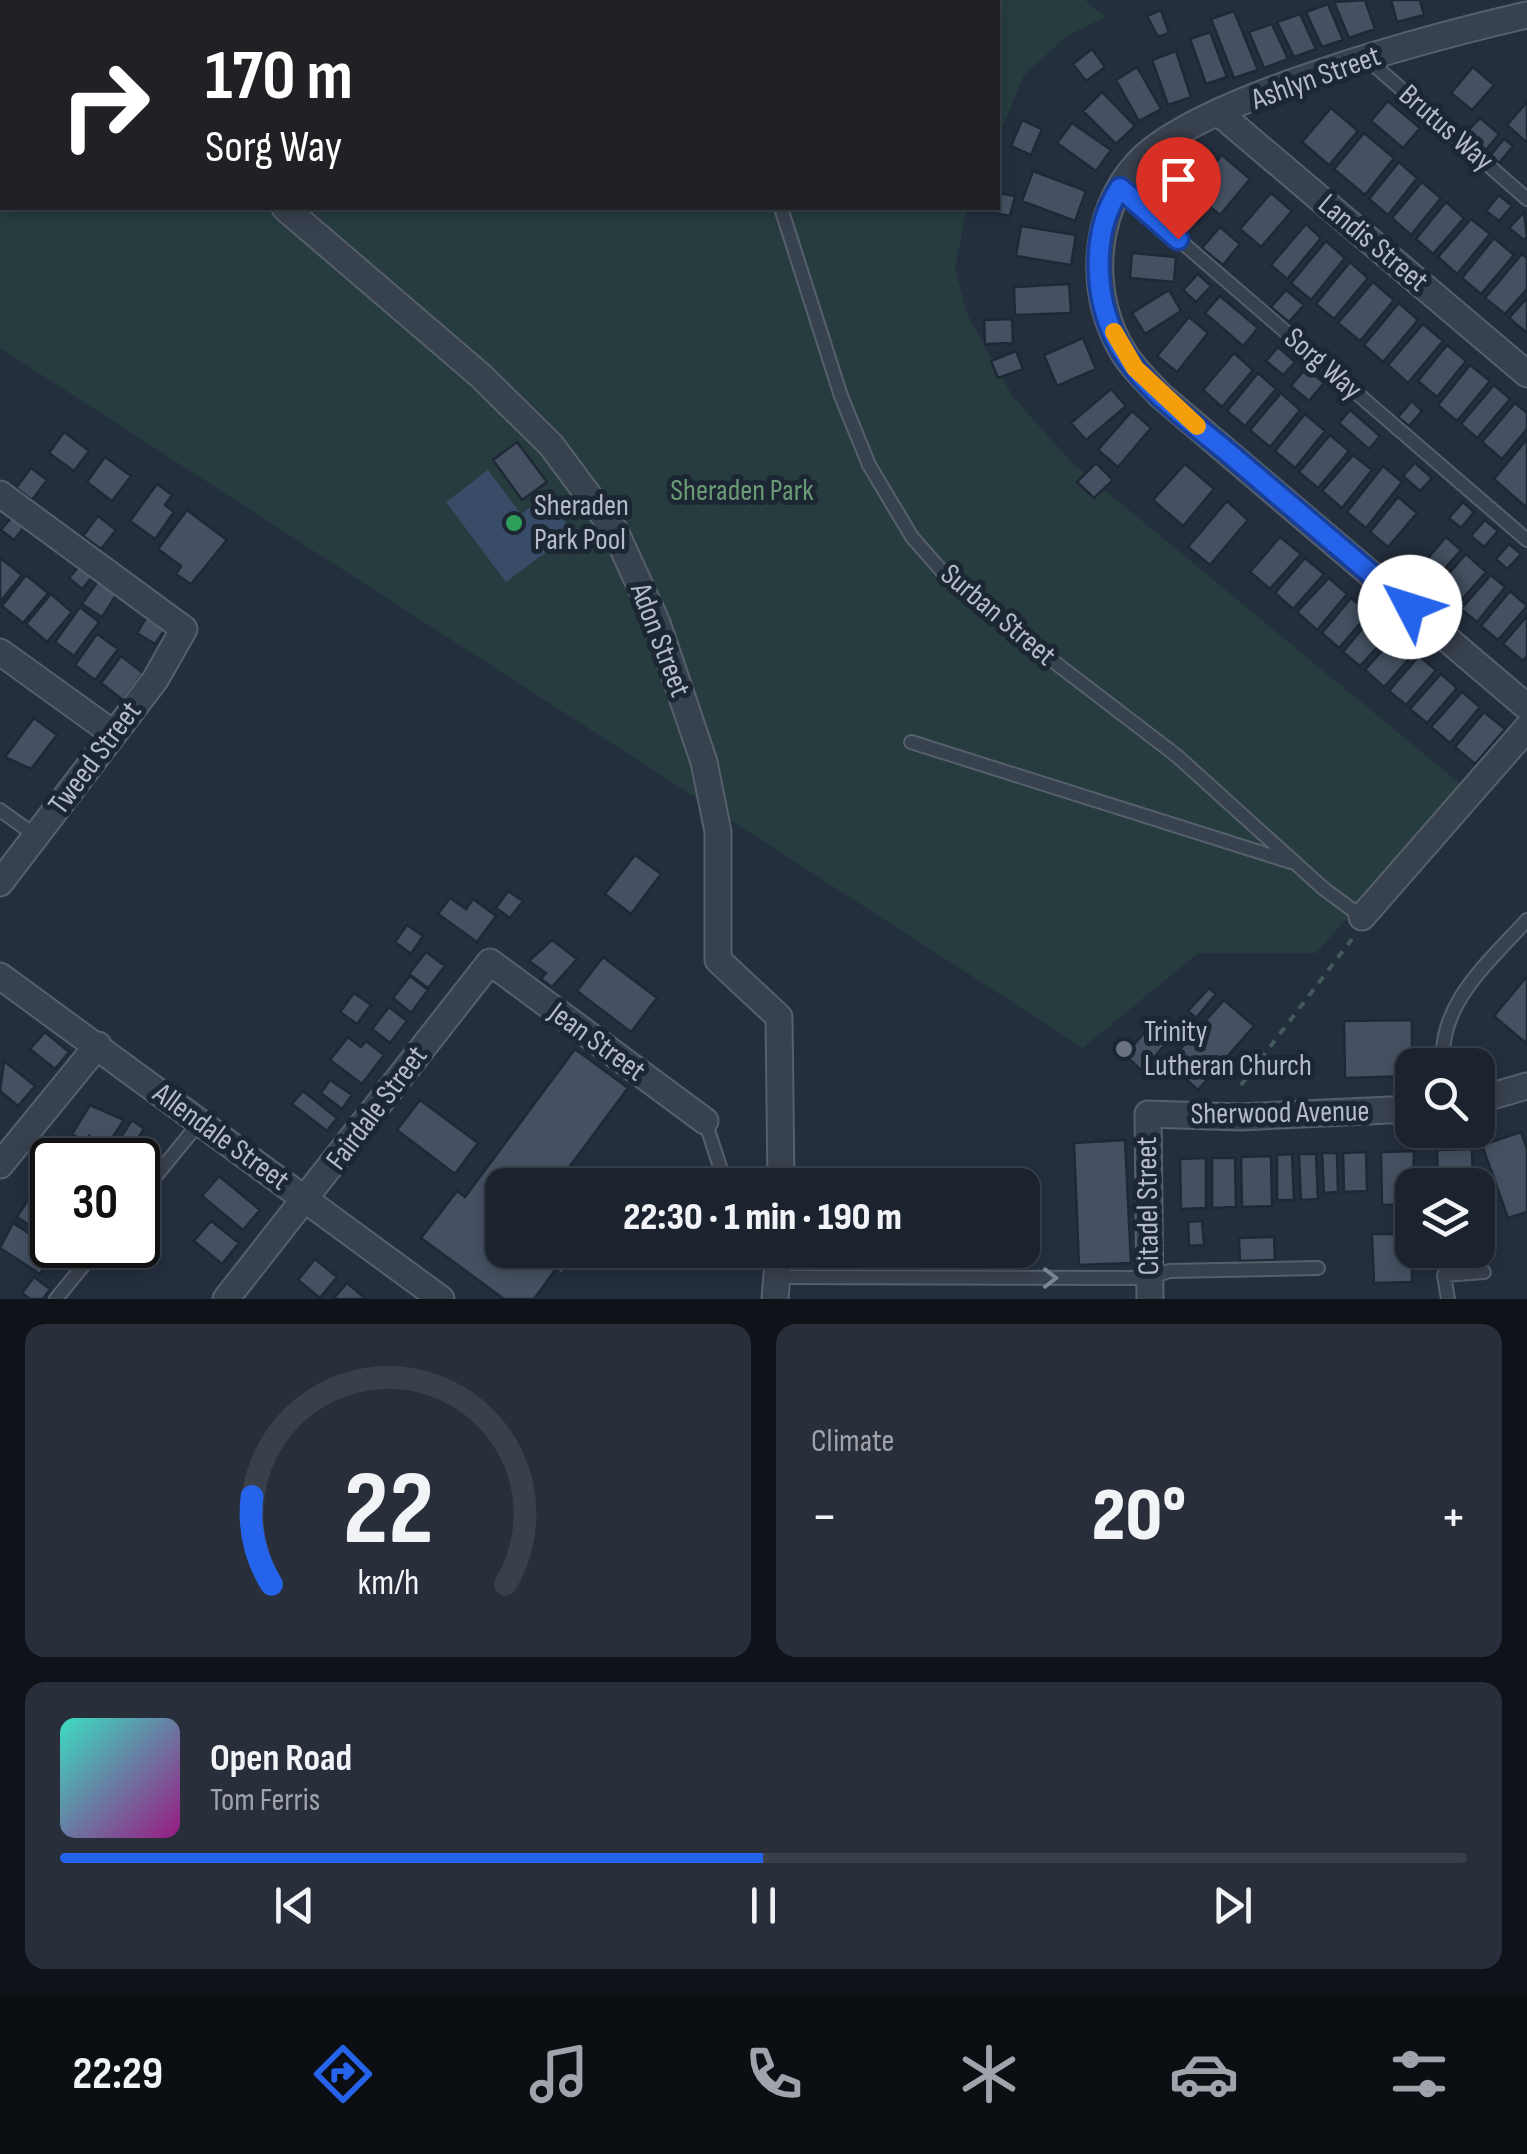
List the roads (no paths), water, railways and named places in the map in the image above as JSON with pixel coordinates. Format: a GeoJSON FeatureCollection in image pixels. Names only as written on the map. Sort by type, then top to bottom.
{"type":"FeatureCollection","features":[{"type":"Feature","properties":{"kind":"street","name":"Ashlyn Street"},"geometry":{"type":"LineString","coordinates":[[1522,21],[1366,58],[1219,113],[1154,149],[1120,188],[1105,224],[1101,289],[1106,314],[1135,368],[1160,395],[1527,707]]}},
{"type":"Feature","properties":{"kind":"street","name":"Landis Street"},"geometry":{"type":"LineString","coordinates":[[1219,113],[1527,374]]}},
{"type":"Feature","properties":{"kind":"street","name":"Adon Street"},"geometry":{"type":"LineString","coordinates":[[288,210],[351,260],[551,444],[615,532],[657,623],[704,762],[718,832],[718,960],[779,1017],[781,1168]]}},
{"type":"Feature","properties":{"kind":"street","name":"Tweed Street"},"geometry":{"type":"LineString","coordinates":[[0,494],[184,629],[155,680],[0,883]]}},
{"type":"Feature","properties":{"kind":"street"},"geometry":{"type":"LineString","coordinates":[[0,652],[114,734]]}},
{"type":"Feature","properties":{"kind":"street"},"geometry":{"type":"LineString","coordinates":[[1362,916],[1527,728]]}},
{"type":"Feature","properties":{"kind":"street","name":"Jean Street"},"geometry":{"type":"LineString","coordinates":[[490,962],[705,1121]]}},
{"type":"Feature","properties":{"kind":"street","name":"Fairdale Street"},"geometry":{"type":"LineString","coordinates":[[226,1299],[307,1201],[490,962]]}},
{"type":"Feature","properties":{"kind":"street","name":"Allendale Street"},"geometry":{"type":"LineString","coordinates":[[0,976],[307,1201],[408,1290],[441,1299]]}},
{"type":"Feature","properties":{"kind":"street"},"geometry":{"type":"LineString","coordinates":[[0,1165],[98,1045]]}},
{"type":"Feature","properties":{"kind":"street"},"geometry":{"type":"LineString","coordinates":[[1495,1095],[1527,1086]]}},
{"type":"Feature","properties":{"kind":"street","name":"Sherwood Avenue"},"geometry":{"type":"LineString","coordinates":[[1148,1114],[1240,1117],[1395,1111]]}},
{"type":"Feature","properties":{"kind":"street","name":"Citadel Street"},"geometry":{"type":"LineString","coordinates":[[1148,1114],[1149,1288]]}},
{"type":"Feature","properties":{"kind":"lane","name":"Brutus Way"},"geometry":{"type":"LineString","coordinates":[[1366,58],[1527,199]]}},
{"type":"Feature","properties":{"kind":"lane","name":"Sorg Way"},"geometry":{"type":"LineString","coordinates":[[1120,188],[1527,540]]}},
{"type":"Feature","properties":{"kind":"lane","name":"Surban Street"},"geometry":{"type":"LineString","coordinates":[[782,210],[869,465],[912,538],[956,586],[1176,756],[1362,916]]}},
{"type":"Feature","properties":{"kind":"lane"},"geometry":{"type":"LineString","coordinates":[[911,742],[1298,864]]}},
{"type":"Feature","properties":{"kind":"lane"},"geometry":{"type":"LineString","coordinates":[[0,810],[36,836]]}},
{"type":"Feature","properties":{"kind":"lane"},"geometry":{"type":"LineString","coordinates":[[1444,1048],[1446,1025],[1464,991],[1527,920]]}},
{"type":"Feature","properties":{"kind":"lane"},"geometry":{"type":"LineString","coordinates":[[705,1121],[720,1168]]}},
{"type":"Feature","properties":{"kind":"lane"},"geometry":{"type":"LineString","coordinates":[[160,1170],[198,1123]]}},
{"type":"Feature","properties":{"kind":"lane"},"geometry":{"type":"LineString","coordinates":[[56,1299],[81,1268]]}},
{"type":"Feature","properties":{"kind":"lane"},"geometry":{"type":"LineString","coordinates":[[776,1288],[1149,1288],[1170,1272],[1318,1268]]}},
{"type":"Feature","properties":{"kind":"lane"},"geometry":{"type":"LineString","coordinates":[[1448,1299],[1444,1275],[1484,1272]]}},
{"type":"Feature","properties":{"kind":"water","name":"Sheraden Park Pool"},"geometry":{"type":"Polygon","coordinates":[[[488,470],[521,514],[546,496],[573,532],[506,582],[446,502],[488,470]]]}},
{"type":"Feature","properties":{"kind":"place","name":"Sheraden Park Pool"},"geometry":{"type":"Point","coordinates":[514,523]}},
{"type":"Feature","properties":{"kind":"place","name":"Trinity Lutheran Church"},"geometry":{"type":"Point","coordinates":[1124,1049]}},
{"type":"Feature","properties":{"kind":"park label","name":"Sheraden Park"},"geometry":{"type":"Point","coordinates":[742,491]}}]}
